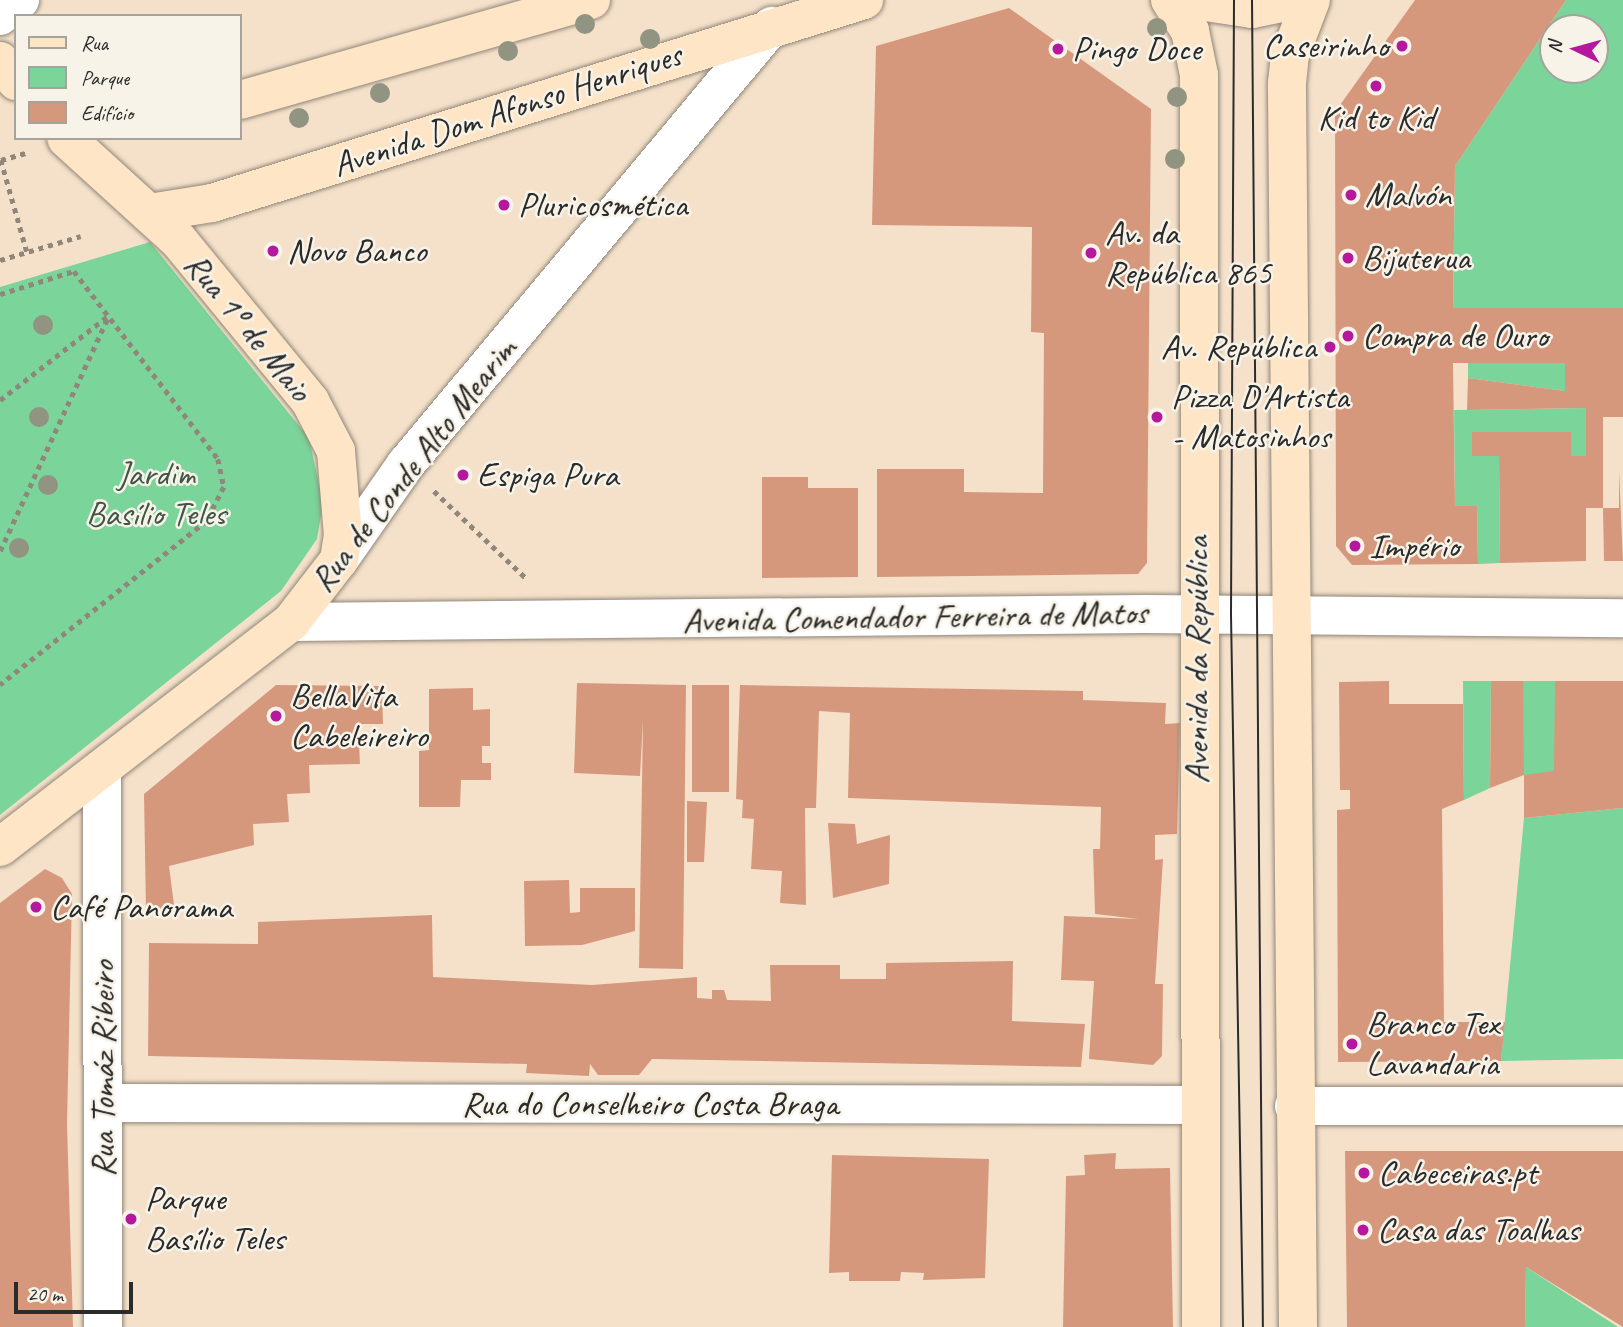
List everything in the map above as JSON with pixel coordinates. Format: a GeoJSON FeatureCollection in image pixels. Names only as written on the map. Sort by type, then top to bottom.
{"type":"FeatureCollection","features":[{"type":"Feature","properties":{"kind":"main road"},"geometry":{"type":"LineString","coordinates":[[242,99],[591,0]]}},
{"type":"Feature","properties":{"kind":"main road","name":"Avenida Dom Afonso Henriques"},"geometry":{"type":"LineString","coordinates":[[149,212],[212,203],[772,26],[864,0]]}},
{"type":"Feature","properties":{"kind":"main road","name":"Avenida da República"},"geometry":{"type":"LineString","coordinates":[[1170,0],[1190,31],[1199,75],[1196,614],[1197,1105],[1201,1327]]}},
{"type":"Feature","properties":{"kind":"main road"},"geometry":{"type":"LineString","coordinates":[[1192,0],[1234,9],[1297,0]]}},
{"type":"Feature","properties":{"kind":"main road"},"geometry":{"type":"LineString","coordinates":[[1298,1327],[1287,83],[1290,55],[1311,0]]}},
{"type":"Feature","properties":{"kind":"main road"},"geometry":{"type":"LineString","coordinates":[[0,61],[14,78]]}},
{"type":"Feature","properties":{"kind":"main road","name":"Rua 1º de Maio"},"geometry":{"type":"LineString","coordinates":[[55,143],[149,212],[325,425],[342,479],[339,560]]}},
{"type":"Feature","properties":{"kind":"main road","name":"Rua de Conde Alto Mearim"},"geometry":{"type":"LineString","coordinates":[[0,847],[291,622],[339,560]]}},
{"type":"Feature","properties":{"kind":"street"},"geometry":{"type":"LineString","coordinates":[[0,16],[20,0]]}},
{"type":"Feature","properties":{"kind":"street","name":"Rua de Conde Alto Mearim"},"geometry":{"type":"LineString","coordinates":[[339,560],[406,464],[772,26]]}},
{"type":"Feature","properties":{"kind":"street","name":"Avenida Comendador Ferreira de Matos"},"geometry":{"type":"LineString","coordinates":[[291,622],[1196,614],[1623,618]]}},
{"type":"Feature","properties":{"kind":"street","name":"Rua Tomáz Ribeiro"},"geometry":{"type":"LineString","coordinates":[[102,769],[103,1327]]}},
{"type":"Feature","properties":{"kind":"street","name":"Rua do Conselheiro Costa Braga"},"geometry":{"type":"LineString","coordinates":[[103,1103],[1197,1105]]}},
{"type":"Feature","properties":{"kind":"street"},"geometry":{"type":"LineString","coordinates":[[1294,1106],[1623,1106]]}},
{"type":"Feature","properties":{"kind":"path"},"geometry":{"type":"LineString","coordinates":[[27,252],[1,160],[55,143]]}},
{"type":"Feature","properties":{"kind":"path"},"geometry":{"type":"LineString","coordinates":[[0,260],[81,236]]}},
{"type":"Feature","properties":{"kind":"path"},"geometry":{"type":"LineString","coordinates":[[0,294],[74,271],[218,459],[224,494],[207,521],[0,685]]}},
{"type":"Feature","properties":{"kind":"path"},"geometry":{"type":"LineString","coordinates":[[0,400],[109,315]]}},
{"type":"Feature","properties":{"kind":"path"},"geometry":{"type":"LineString","coordinates":[[0,551],[109,315]]}},
{"type":"Feature","properties":{"kind":"path"},"geometry":{"type":"LineString","coordinates":[[406,464],[571,621]]}},
{"type":"Feature","properties":{"kind":"path"},"geometry":{"type":"LineString","coordinates":[[0,537],[7,535]]}},
{"type":"Feature","properties":{"kind":"green space"},"geometry":{"type":"Polygon","coordinates":[[[1566,0],[1623,0],[1623,308],[1453,308],[1455,166],[1539,40],[1539,84],[1609,84],[1609,14],[1557,14],[1566,0]]]}},
{"type":"Feature","properties":{"kind":"green space","name":"Jardim Basílio Teles"},"geometry":{"type":"Polygon","coordinates":[[[150,242],[309,438],[323,503],[317,539],[281,591],[0,815],[0,287],[150,242]]]}},
{"type":"Feature","properties":{"kind":"green space"},"geometry":{"type":"Polygon","coordinates":[[[1468,363],[1565,363],[1565,391],[1468,378],[1468,363]]]}},
{"type":"Feature","properties":{"kind":"green space"},"geometry":{"type":"Polygon","coordinates":[[[1586,408],[1586,456],[1571,456],[1571,432],[1472,432],[1472,456],[1499,456],[1500,563],[1478,564],[1477,507],[1455,506],[1454,410],[1586,408]]]}},
{"type":"Feature","properties":{"kind":"green space"},"geometry":{"type":"Polygon","coordinates":[[[1463,681],[1491,681],[1490,788],[1464,800],[1463,681]]]}},
{"type":"Feature","properties":{"kind":"green space"},"geometry":{"type":"Polygon","coordinates":[[[1523,681],[1555,681],[1555,775],[1523,775],[1523,681]]]}},
{"type":"Feature","properties":{"kind":"green space"},"geometry":{"type":"Polygon","coordinates":[[[1623,808],[1623,1059],[1501,1061],[1524,818],[1623,808]]]}},
{"type":"Feature","properties":{"kind":"green space"},"geometry":{"type":"Polygon","coordinates":[[[1526,1267],[1618,1327],[1525,1327],[1526,1267]]]}},
{"type":"Feature","properties":{"kind":"building"},"geometry":{"type":"Polygon","coordinates":[[[1415,0],[1566,0],[1557,14],[1539,14],[1539,40],[1455,166],[1453,308],[1623,308],[1623,417],[1603,417],[1603,508],[1586,508],[1586,561],[1500,563],[1499,456],[1472,456],[1472,432],[1571,432],[1571,456],[1586,456],[1586,408],[1467,410],[1468,378],[1565,391],[1565,363],[1453,363],[1455,506],[1477,506],[1478,564],[1352,565],[1336,546],[1335,112],[1415,0]]]}},
{"type":"Feature","properties":{"kind":"building"},"geometry":{"type":"Polygon","coordinates":[[[1009,8],[1151,109],[1147,563],[1138,574],[877,577],[877,469],[964,469],[964,492],[1043,493],[1044,333],[1031,332],[1032,227],[872,225],[876,46],[1009,8]]]}},
{"type":"Feature","properties":{"kind":"building"},"geometry":{"type":"Polygon","coordinates":[[[1619,470],[1623,561],[1604,561],[1603,508],[1619,508],[1619,470]]]}},
{"type":"Feature","properties":{"kind":"building"},"geometry":{"type":"Polygon","coordinates":[[[762,477],[808,477],[808,488],[858,488],[858,577],[762,578],[762,477]]]}},
{"type":"Feature","properties":{"kind":"building"},"geometry":{"type":"Polygon","coordinates":[[[1389,681],[1389,704],[1463,704],[1464,800],[1442,809],[1444,1022],[1505,1022],[1501,1061],[1338,1062],[1337,810],[1350,809],[1350,790],[1340,790],[1339,682],[1389,681]]]}},
{"type":"Feature","properties":{"kind":"building"},"geometry":{"type":"Polygon","coordinates":[[[1491,681],[1523,681],[1524,775],[1490,788],[1491,681]]]}},
{"type":"Feature","properties":{"kind":"building"},"geometry":{"type":"Polygon","coordinates":[[[1555,681],[1623,681],[1623,808],[1524,818],[1524,775],[1554,771],[1555,681]]]}},
{"type":"Feature","properties":{"kind":"building"},"geometry":{"type":"Polygon","coordinates":[[[577,683],[686,685],[683,969],[639,968],[643,720],[640,776],[574,773],[577,683]]]}},
{"type":"Feature","properties":{"kind":"building"},"geometry":{"type":"Polygon","coordinates":[[[276,685],[382,686],[383,724],[358,724],[360,764],[309,765],[310,793],[287,794],[289,822],[253,824],[254,845],[169,866],[174,905],[146,912],[144,794],[276,685]]]}},
{"type":"Feature","properties":{"kind":"building"},"geometry":{"type":"Polygon","coordinates":[[[692,685],[729,685],[729,792],[692,792],[692,685]]]}},
{"type":"Feature","properties":{"kind":"building"},"geometry":{"type":"Polygon","coordinates":[[[740,685],[1083,691],[1083,700],[1166,703],[1165,724],[1180,723],[1177,834],[1155,835],[1155,860],[1163,859],[1155,984],[1163,984],[1162,1056],[1153,1065],[1089,1059],[1094,981],[1061,980],[1064,916],[1139,919],[1095,914],[1093,849],[1100,849],[1101,807],[848,798],[850,713],[819,711],[816,808],[805,808],[806,905],[780,903],[782,871],[751,869],[754,819],[742,818],[743,800],[736,799],[740,685]]]}},
{"type":"Feature","properties":{"kind":"building"},"geometry":{"type":"Polygon","coordinates":[[[473,688],[473,710],[490,709],[490,746],[482,746],[482,763],[491,763],[491,780],[461,780],[460,807],[419,807],[419,751],[429,750],[429,689],[473,688]]]}},
{"type":"Feature","properties":{"kind":"building"},"geometry":{"type":"Polygon","coordinates":[[[687,801],[707,802],[704,862],[687,862],[687,801]]]}},
{"type":"Feature","properties":{"kind":"building"},"geometry":{"type":"Polygon","coordinates":[[[828,823],[855,824],[857,844],[890,835],[889,884],[833,898],[828,823]]]}},
{"type":"Feature","properties":{"kind":"building"},"geometry":{"type":"Polygon","coordinates":[[[45,869],[62,878],[72,894],[67,1124],[73,1327],[0,1327],[0,903],[45,869]]]}},
{"type":"Feature","properties":{"kind":"building"},"geometry":{"type":"Polygon","coordinates":[[[569,880],[570,913],[580,912],[580,888],[635,888],[635,931],[582,945],[525,946],[524,881],[569,880]]]}},
{"type":"Feature","properties":{"kind":"building"},"geometry":{"type":"Polygon","coordinates":[[[432,915],[433,977],[592,985],[697,977],[697,998],[712,999],[712,990],[724,990],[727,1000],[771,1001],[770,965],[840,965],[840,979],[886,979],[886,963],[1013,961],[1012,1021],[1085,1024],[1081,1067],[652,1059],[639,1075],[598,1075],[590,1064],[589,1076],[526,1073],[527,1064],[148,1056],[149,943],[258,944],[258,922],[432,915]]]}},
{"type":"Feature","properties":{"kind":"building"},"geometry":{"type":"Polygon","coordinates":[[[1345,1151],[1623,1151],[1623,1327],[1526,1267],[1525,1327],[1347,1327],[1345,1151]]]}},
{"type":"Feature","properties":{"kind":"building"},"geometry":{"type":"Polygon","coordinates":[[[1116,1153],[1115,1169],[1170,1168],[1173,1327],[1063,1327],[1066,1176],[1085,1175],[1084,1155],[1116,1153]]]}},
{"type":"Feature","properties":{"kind":"building"},"geometry":{"type":"Polygon","coordinates":[[[832,1155],[989,1159],[985,1278],[923,1280],[924,1273],[901,1272],[900,1281],[849,1281],[849,1272],[829,1273],[832,1155]]]}},
{"type":"Feature","properties":{"kind":"tram line"},"geometry":{"type":"LineString","coordinates":[[1234,0],[1231,615],[1243,1327]]}},
{"type":"Feature","properties":{"kind":"tram line"},"geometry":{"type":"LineString","coordinates":[[1252,0],[1263,1327]]}},
{"type":"Feature","properties":{"kind":"place","name":"Caseirinho"},"geometry":{"type":"Point","coordinates":[1402,46]}},
{"type":"Feature","properties":{"kind":"place","name":"Pingo Doce"},"geometry":{"type":"Point","coordinates":[1058,49]}},
{"type":"Feature","properties":{"kind":"place","name":"Kid to Kid"},"geometry":{"type":"Point","coordinates":[1376,86]}},
{"type":"Feature","properties":{"kind":"place","name":"Malvón"},"geometry":{"type":"Point","coordinates":[1351,195]}},
{"type":"Feature","properties":{"kind":"place","name":"Pluricosmética"},"geometry":{"type":"Point","coordinates":[504,205]}},
{"type":"Feature","properties":{"kind":"place","name":"Novo Banco"},"geometry":{"type":"Point","coordinates":[273,251]}},
{"type":"Feature","properties":{"kind":"place","name":"Av. da República 865"},"geometry":{"type":"Point","coordinates":[1091,253]}},
{"type":"Feature","properties":{"kind":"place","name":"Bijuterua"},"geometry":{"type":"Point","coordinates":[1348,258]}},
{"type":"Feature","properties":{"kind":"place","name":"Compra de Ouro"},"geometry":{"type":"Point","coordinates":[1348,336]}},
{"type":"Feature","properties":{"kind":"place","name":"Av. República"},"geometry":{"type":"Point","coordinates":[1330,347]}},
{"type":"Feature","properties":{"kind":"place","name":"Pizza D'Artista - Matosinhos"},"geometry":{"type":"Point","coordinates":[1157,417]}},
{"type":"Feature","properties":{"kind":"place","name":"Espiga Pura"},"geometry":{"type":"Point","coordinates":[463,475]}},
{"type":"Feature","properties":{"kind":"place","name":"Império"},"geometry":{"type":"Point","coordinates":[1355,546]}},
{"type":"Feature","properties":{"kind":"place","name":"BellaVita Cabeleireiro"},"geometry":{"type":"Point","coordinates":[276,716]}},
{"type":"Feature","properties":{"kind":"place","name":"Café Panorama"},"geometry":{"type":"Point","coordinates":[36,907]}},
{"type":"Feature","properties":{"kind":"place","name":"Branco Tex Lavandaria"},"geometry":{"type":"Point","coordinates":[1352,1044]}},
{"type":"Feature","properties":{"kind":"place","name":"Cabeceiras.pt"},"geometry":{"type":"Point","coordinates":[1364,1173]}},
{"type":"Feature","properties":{"kind":"place","name":"Parque Basílio Teles"},"geometry":{"type":"Point","coordinates":[131,1219]}},
{"type":"Feature","properties":{"kind":"place","name":"Casa das Toalhas"},"geometry":{"type":"Point","coordinates":[1363,1230]}}]}
